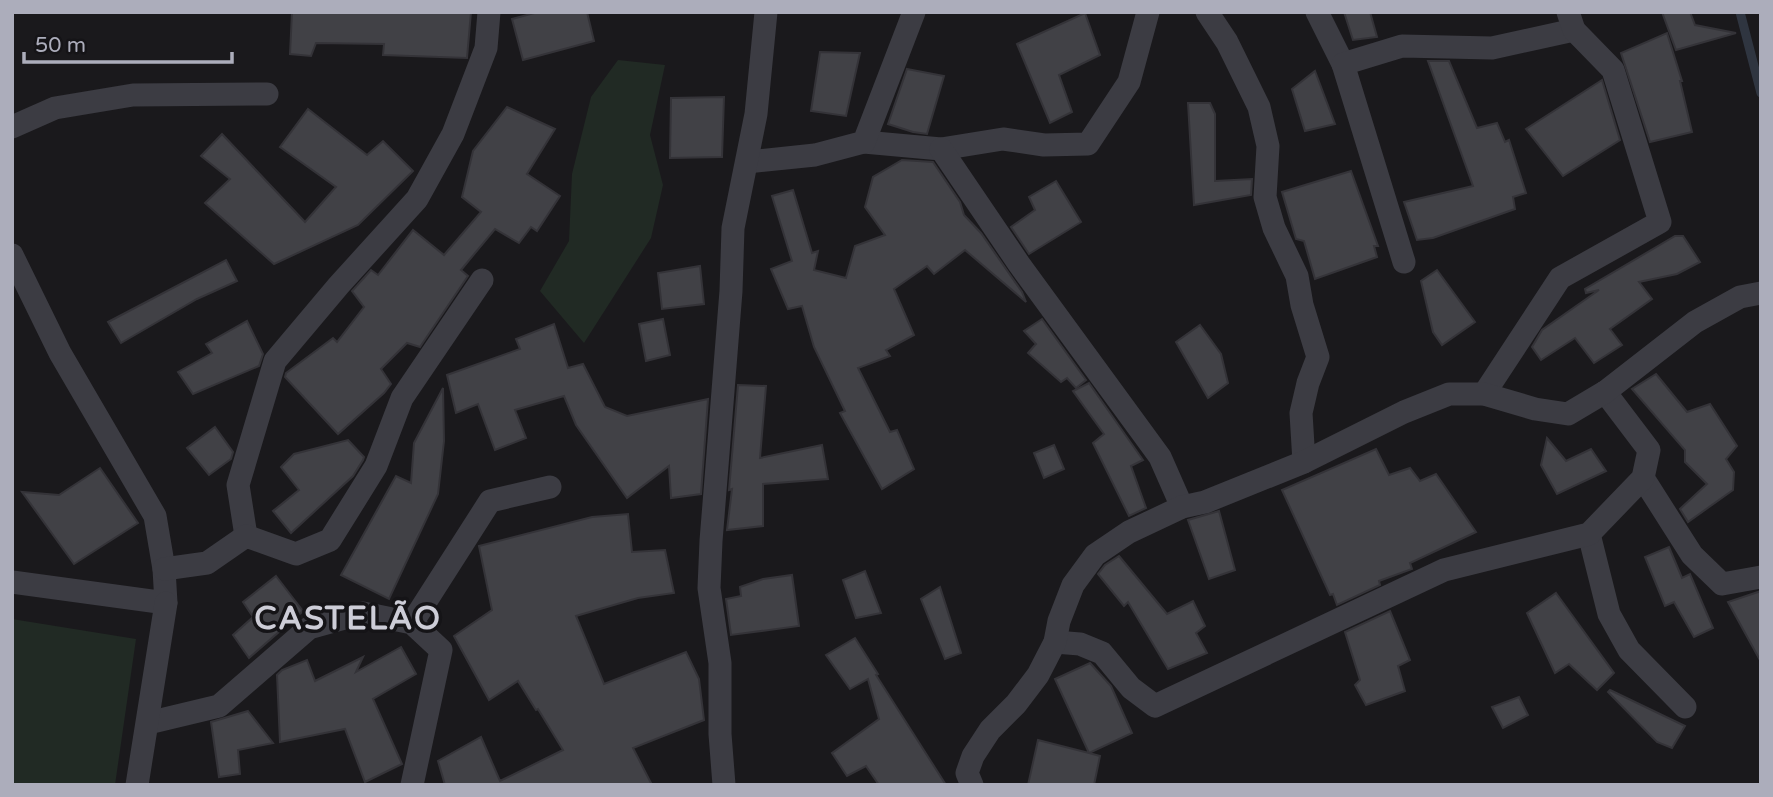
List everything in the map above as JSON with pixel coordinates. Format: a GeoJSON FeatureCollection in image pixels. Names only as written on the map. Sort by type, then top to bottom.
{"type":"FeatureCollection","features":[{"type":"Feature","properties":{"kind":"street"},"geometry":{"type":"LineString","coordinates":[[246,536],[238,485],[275,361],[339,285],[417,200],[453,134],[486,48],[489,12]]}},
{"type":"Feature","properties":{"kind":"street"},"geometry":{"type":"LineString","coordinates":[[724,785],[720,734],[720,663],[709,588],[731,291],[733,228],[756,114],[766,12]]}},
{"type":"Feature","properties":{"kind":"street"},"geometry":{"type":"LineString","coordinates":[[864,142],[914,12]]}},
{"type":"Feature","properties":{"kind":"street"},"geometry":{"type":"LineString","coordinates":[[747,162],[815,155],[864,142],[941,149],[1003,139],[1044,145],[1088,144],[1129,82],[1148,12]]}},
{"type":"Feature","properties":{"kind":"street"},"geometry":{"type":"LineString","coordinates":[[1207,12],[1227,42],[1259,107],[1268,146],[1265,197],[1274,228],[1297,276],[1302,304],[1318,357],[1301,413],[1304,462]]}},
{"type":"Feature","properties":{"kind":"street"},"geometry":{"type":"LineString","coordinates":[[1317,12],[1343,64],[1404,262]]}},
{"type":"Feature","properties":{"kind":"street"},"geometry":{"type":"LineString","coordinates":[[1343,64],[1402,46],[1492,48],[1571,21],[1613,70],[1660,222],[1560,278],[1484,394]]}},
{"type":"Feature","properties":{"kind":"street"},"geometry":{"type":"LineString","coordinates":[[12,127],[55,108],[133,95],[267,94]]}},
{"type":"Feature","properties":{"kind":"street"},"geometry":{"type":"LineString","coordinates":[[941,149],[1019,264],[1160,457],[1182,507]]}},
{"type":"Feature","properties":{"kind":"street"},"geometry":{"type":"LineString","coordinates":[[12,255],[60,353],[155,516],[164,569],[166,603],[137,785]]}},
{"type":"Feature","properties":{"kind":"street"},"geometry":{"type":"LineString","coordinates":[[246,536],[296,554],[330,540],[376,466],[402,398],[482,280]]}},
{"type":"Feature","properties":{"kind":"street"},"geometry":{"type":"LineString","coordinates":[[972,785],[967,772],[973,756],[990,730],[1016,704],[1038,675],[1055,642],[1059,621],[1073,585],[1095,555],[1129,532],[1182,507],[1205,502],[1304,462],[1404,412],[1449,394],[1484,394],[1535,409],[1568,414],[1605,392],[1695,322],[1740,298],[1757,301]]}},
{"type":"Feature","properties":{"kind":"street"},"geometry":{"type":"LineString","coordinates":[[1055,642],[1080,644],[1102,653],[1131,688],[1155,706],[1444,570],[1589,534],[1643,478],[1649,450],[1605,392]]}},
{"type":"Feature","properties":{"kind":"street"},"geometry":{"type":"LineString","coordinates":[[1643,478],[1692,555],[1722,584],[1761,577]]}},
{"type":"Feature","properties":{"kind":"street"},"geometry":{"type":"LineString","coordinates":[[412,623],[490,500],[550,487]]}},
{"type":"Feature","properties":{"kind":"street"},"geometry":{"type":"LineString","coordinates":[[1589,534],[1609,614],[1629,650],[1685,708]]}},
{"type":"Feature","properties":{"kind":"street"},"geometry":{"type":"LineString","coordinates":[[164,569],[207,563],[246,536]]}},
{"type":"Feature","properties":{"kind":"street"},"geometry":{"type":"LineString","coordinates":[[12,582],[166,603]]}},
{"type":"Feature","properties":{"kind":"street"},"geometry":{"type":"LineString","coordinates":[[148,723],[219,706],[309,628],[363,613],[412,623],[441,650],[412,785]]}},
{"type":"Feature","properties":{"kind":"shaded area"},"geometry":{"type":"Polygon","coordinates":[[[618,60],[665,65],[650,135],[663,185],[651,238],[584,343],[540,291],[569,241],[572,174],[591,97],[618,60]]]}},
{"type":"Feature","properties":{"kind":"shaded area"},"geometry":{"type":"Polygon","coordinates":[[[12,619],[136,639],[115,785],[12,785],[12,619]]]}},
{"type":"Feature","properties":{"kind":"building"},"geometry":{"type":"Polygon","coordinates":[[[292,12],[471,12],[467,58],[383,55],[384,44],[316,43],[311,56],[290,54],[292,12]]]}},
{"type":"Feature","properties":{"kind":"building"},"geometry":{"type":"Polygon","coordinates":[[[538,12],[587,12],[594,41],[523,60],[512,19],[538,12]]]}},
{"type":"Feature","properties":{"kind":"building"},"geometry":{"type":"Polygon","coordinates":[[[1344,12],[1370,12],[1377,37],[1353,40],[1344,12]]]}},
{"type":"Feature","properties":{"kind":"building"},"geometry":{"type":"Polygon","coordinates":[[[1662,12],[1690,12],[1695,25],[1736,33],[1676,50],[1662,12]]]}},
{"type":"Feature","properties":{"kind":"building"},"geometry":{"type":"Polygon","coordinates":[[[1085,13],[1100,55],[1059,75],[1072,112],[1050,123],[1017,44],[1085,13]]]}},
{"type":"Feature","properties":{"kind":"building"},"geometry":{"type":"Polygon","coordinates":[[[1667,33],[1682,81],[1692,132],[1650,142],[1621,53],[1667,33]]]}},
{"type":"Feature","properties":{"kind":"building"},"geometry":{"type":"Polygon","coordinates":[[[820,52],[860,53],[846,116],[811,111],[820,52]]]}},
{"type":"Feature","properties":{"kind":"building"},"geometry":{"type":"Polygon","coordinates":[[[1428,61],[1449,61],[1477,128],[1497,123],[1505,142],[1509,140],[1526,193],[1513,197],[1515,209],[1433,238],[1417,240],[1404,202],[1473,186],[1428,61]]]}},
{"type":"Feature","properties":{"kind":"building"},"geometry":{"type":"Polygon","coordinates":[[[907,69],[944,76],[927,134],[888,124],[907,69]]]}},
{"type":"Feature","properties":{"kind":"building"},"geometry":{"type":"Polygon","coordinates":[[[1315,71],[1335,124],[1305,131],[1292,89],[1315,71]]]}},
{"type":"Feature","properties":{"kind":"building"},"geometry":{"type":"Polygon","coordinates":[[[1602,80],[1620,140],[1563,176],[1526,129],[1602,80]]]}},
{"type":"Feature","properties":{"kind":"building"},"geometry":{"type":"Polygon","coordinates":[[[724,97],[722,157],[670,158],[671,98],[724,97]]]}},
{"type":"Feature","properties":{"kind":"building"},"geometry":{"type":"Polygon","coordinates":[[[1188,103],[1210,103],[1215,114],[1215,181],[1252,179],[1251,195],[1194,205],[1188,103]]]}},
{"type":"Feature","properties":{"kind":"building"},"geometry":{"type":"Polygon","coordinates":[[[507,107],[555,129],[527,174],[560,196],[537,231],[531,227],[519,243],[495,229],[461,270],[468,276],[420,347],[407,343],[381,369],[391,384],[338,434],[285,377],[286,373],[333,338],[337,342],[364,307],[352,291],[371,270],[378,275],[413,230],[444,255],[481,212],[462,197],[473,151],[507,107]]]}},
{"type":"Feature","properties":{"kind":"building"},"geometry":{"type":"Polygon","coordinates":[[[308,109],[367,155],[383,141],[413,171],[358,225],[274,264],[205,203],[230,179],[201,156],[222,134],[305,222],[336,187],[280,147],[308,109]]]}},
{"type":"Feature","properties":{"kind":"building"},"geometry":{"type":"Polygon","coordinates":[[[902,160],[933,162],[960,202],[964,215],[981,233],[1022,292],[1026,302],[965,250],[934,274],[927,266],[894,289],[914,335],[886,350],[890,356],[858,368],[890,432],[897,430],[914,469],[882,489],[840,413],[845,411],[814,347],[802,306],[788,309],[771,269],[792,261],[772,196],[793,190],[812,253],[818,251],[814,270],[846,278],[855,246],[885,235],[865,207],[873,177],[902,160]]]}},
{"type":"Feature","properties":{"kind":"building"},"geometry":{"type":"Polygon","coordinates":[[[1351,171],[1378,246],[1374,246],[1377,257],[1315,279],[1304,241],[1296,239],[1282,192],[1351,171]]]}},
{"type":"Feature","properties":{"kind":"building"},"geometry":{"type":"Polygon","coordinates":[[[1056,181],[1081,222],[1029,254],[1011,227],[1035,210],[1029,197],[1056,181]]]}},
{"type":"Feature","properties":{"kind":"building"},"geometry":{"type":"Polygon","coordinates":[[[1675,236],[1683,236],[1700,262],[1677,274],[1639,282],[1652,299],[1610,329],[1622,345],[1594,363],[1575,338],[1541,360],[1532,347],[1542,330],[1599,290],[1586,293],[1585,289],[1675,236]]]}},
{"type":"Feature","properties":{"kind":"building"},"geometry":{"type":"Polygon","coordinates":[[[226,260],[237,281],[197,299],[121,343],[108,322],[226,260]]]}},
{"type":"Feature","properties":{"kind":"building"},"geometry":{"type":"Polygon","coordinates":[[[700,266],[704,304],[662,309],[658,273],[700,266]]]}},
{"type":"Feature","properties":{"kind":"building"},"geometry":{"type":"Polygon","coordinates":[[[1437,270],[1475,322],[1442,345],[1433,332],[1421,281],[1437,270]]]}},
{"type":"Feature","properties":{"kind":"building"},"geometry":{"type":"Polygon","coordinates":[[[663,319],[670,355],[646,361],[639,324],[663,319]]]}},
{"type":"Feature","properties":{"kind":"building"},"geometry":{"type":"Polygon","coordinates":[[[1042,319],[1086,380],[1076,388],[1067,378],[1061,382],[1028,353],[1036,344],[1024,331],[1042,319]]]}},
{"type":"Feature","properties":{"kind":"building"},"geometry":{"type":"Polygon","coordinates":[[[247,321],[263,354],[259,366],[193,394],[178,372],[212,353],[206,344],[247,321]]]}},
{"type":"Feature","properties":{"kind":"building"},"geometry":{"type":"Polygon","coordinates":[[[554,324],[568,368],[583,364],[605,407],[627,416],[708,399],[701,494],[671,498],[669,466],[627,498],[576,425],[564,396],[515,410],[526,438],[495,450],[478,404],[456,413],[447,375],[520,349],[516,339],[554,324]]]}},
{"type":"Feature","properties":{"kind":"building"},"geometry":{"type":"Polygon","coordinates":[[[1200,325],[1221,354],[1228,383],[1208,398],[1176,342],[1200,325]]]}},
{"type":"Feature","properties":{"kind":"building"},"geometry":{"type":"Polygon","coordinates":[[[1656,374],[1687,412],[1710,404],[1737,446],[1726,459],[1734,472],[1733,490],[1688,522],[1680,509],[1707,484],[1685,462],[1685,450],[1632,389],[1656,374]]]}},
{"type":"Feature","properties":{"kind":"building"},"geometry":{"type":"Polygon","coordinates":[[[1089,383],[1143,460],[1131,466],[1146,508],[1129,516],[1093,443],[1104,434],[1073,391],[1089,383]]]}},
{"type":"Feature","properties":{"kind":"building"},"geometry":{"type":"Polygon","coordinates":[[[738,385],[766,386],[760,458],[822,445],[828,479],[763,484],[763,526],[727,530],[732,489],[729,490],[738,385]]]}},
{"type":"Feature","properties":{"kind":"building"},"geometry":{"type":"Polygon","coordinates":[[[443,388],[444,441],[438,494],[389,599],[341,575],[396,476],[411,483],[414,443],[443,388]]]}},
{"type":"Feature","properties":{"kind":"building"},"geometry":{"type":"Polygon","coordinates":[[[215,427],[233,452],[231,459],[209,475],[187,448],[215,427]]]}},
{"type":"Feature","properties":{"kind":"building"},"geometry":{"type":"Polygon","coordinates":[[[1547,438],[1566,461],[1591,449],[1606,471],[1557,494],[1541,465],[1547,438]]]}},
{"type":"Feature","properties":{"kind":"building"},"geometry":{"type":"Polygon","coordinates":[[[348,440],[364,457],[363,460],[353,476],[291,533],[273,511],[299,490],[281,467],[294,454],[348,440]]]}},
{"type":"Feature","properties":{"kind":"building"},"geometry":{"type":"Polygon","coordinates":[[[1054,445],[1064,469],[1044,478],[1034,453],[1054,445]]]}},
{"type":"Feature","properties":{"kind":"building"},"geometry":{"type":"Polygon","coordinates":[[[1376,449],[1389,475],[1410,468],[1420,481],[1436,474],[1476,532],[1410,563],[1412,569],[1379,581],[1380,585],[1337,605],[1282,490],[1376,449]]]}},
{"type":"Feature","properties":{"kind":"building"},"geometry":{"type":"Polygon","coordinates":[[[100,468],[138,523],[74,564],[22,492],[59,495],[100,468]]]}},
{"type":"Feature","properties":{"kind":"building"},"geometry":{"type":"Polygon","coordinates":[[[1219,511],[1235,570],[1209,579],[1188,520],[1219,511]]]}},
{"type":"Feature","properties":{"kind":"building"},"geometry":{"type":"Polygon","coordinates":[[[628,514],[632,552],[665,550],[674,593],[638,598],[576,616],[604,684],[686,652],[699,679],[704,720],[633,748],[652,785],[445,785],[438,761],[481,737],[500,781],[563,750],[518,681],[489,700],[454,636],[492,610],[479,546],[592,517],[628,514]]]}},
{"type":"Feature","properties":{"kind":"building"},"geometry":{"type":"Polygon","coordinates":[[[1669,547],[1682,578],[1690,574],[1713,628],[1694,637],[1674,602],[1665,606],[1645,557],[1669,547]]]}},
{"type":"Feature","properties":{"kind":"building"},"geometry":{"type":"Polygon","coordinates":[[[1119,556],[1167,614],[1193,601],[1205,626],[1196,633],[1207,653],[1168,669],[1128,602],[1124,606],[1098,574],[1105,565],[1119,556]]]}},
{"type":"Feature","properties":{"kind":"building"},"geometry":{"type":"Polygon","coordinates":[[[865,571],[881,613],[856,618],[843,580],[865,571]]]}},
{"type":"Feature","properties":{"kind":"building"},"geometry":{"type":"Polygon","coordinates":[[[792,575],[799,626],[731,635],[726,599],[741,596],[740,587],[763,579],[792,575]]]}},
{"type":"Feature","properties":{"kind":"building"},"geometry":{"type":"Polygon","coordinates":[[[276,576],[303,611],[249,658],[233,635],[253,617],[243,602],[276,576]]]}},
{"type":"Feature","properties":{"kind":"building"},"geometry":{"type":"Polygon","coordinates":[[[940,587],[961,653],[945,659],[921,599],[940,587]]]}},
{"type":"Feature","properties":{"kind":"building"},"geometry":{"type":"Polygon","coordinates":[[[1761,591],[1761,662],[1728,602],[1761,591]]]}},
{"type":"Feature","properties":{"kind":"building"},"geometry":{"type":"Polygon","coordinates":[[[1556,593],[1614,673],[1597,690],[1569,664],[1555,673],[1527,613],[1556,593]]]}},
{"type":"Feature","properties":{"kind":"building"},"geometry":{"type":"Polygon","coordinates":[[[1390,611],[1410,660],[1398,666],[1405,691],[1366,705],[1355,685],[1360,680],[1345,632],[1390,611]]]}},
{"type":"Feature","properties":{"kind":"building"},"geometry":{"type":"Polygon","coordinates":[[[855,638],[946,785],[879,785],[866,766],[847,776],[832,753],[879,719],[868,679],[850,689],[826,655],[855,638]]]}},
{"type":"Feature","properties":{"kind":"building"},"geometry":{"type":"Polygon","coordinates":[[[401,647],[416,674],[373,699],[402,764],[365,782],[345,729],[280,742],[277,675],[282,670],[307,660],[315,681],[363,657],[356,672],[401,647]]]}},
{"type":"Feature","properties":{"kind":"building"},"geometry":{"type":"Polygon","coordinates":[[[1090,663],[1111,686],[1132,733],[1089,753],[1055,679],[1090,663]]]}},
{"type":"Feature","properties":{"kind":"building"},"geometry":{"type":"Polygon","coordinates":[[[1610,690],[1685,726],[1672,748],[1657,742],[1608,692],[1610,690]]]}},
{"type":"Feature","properties":{"kind":"building"},"geometry":{"type":"Polygon","coordinates":[[[1519,697],[1528,715],[1503,728],[1492,707],[1519,697]]]}},
{"type":"Feature","properties":{"kind":"building"},"geometry":{"type":"Polygon","coordinates":[[[248,711],[273,743],[238,750],[240,774],[219,777],[211,722],[248,711]]]}},
{"type":"Feature","properties":{"kind":"building"},"geometry":{"type":"Polygon","coordinates":[[[1038,740],[1100,756],[1094,785],[1028,785],[1038,740]]]}},
{"type":"Feature","properties":{"kind":"waterway"},"geometry":{"type":"LineString","coordinates":[[1740,12],[1761,93]]}},
{"type":"Feature","properties":{"kind":"district","name":"CASTELÃO"},"geometry":{"type":"Point","coordinates":[348,619]}}]}
